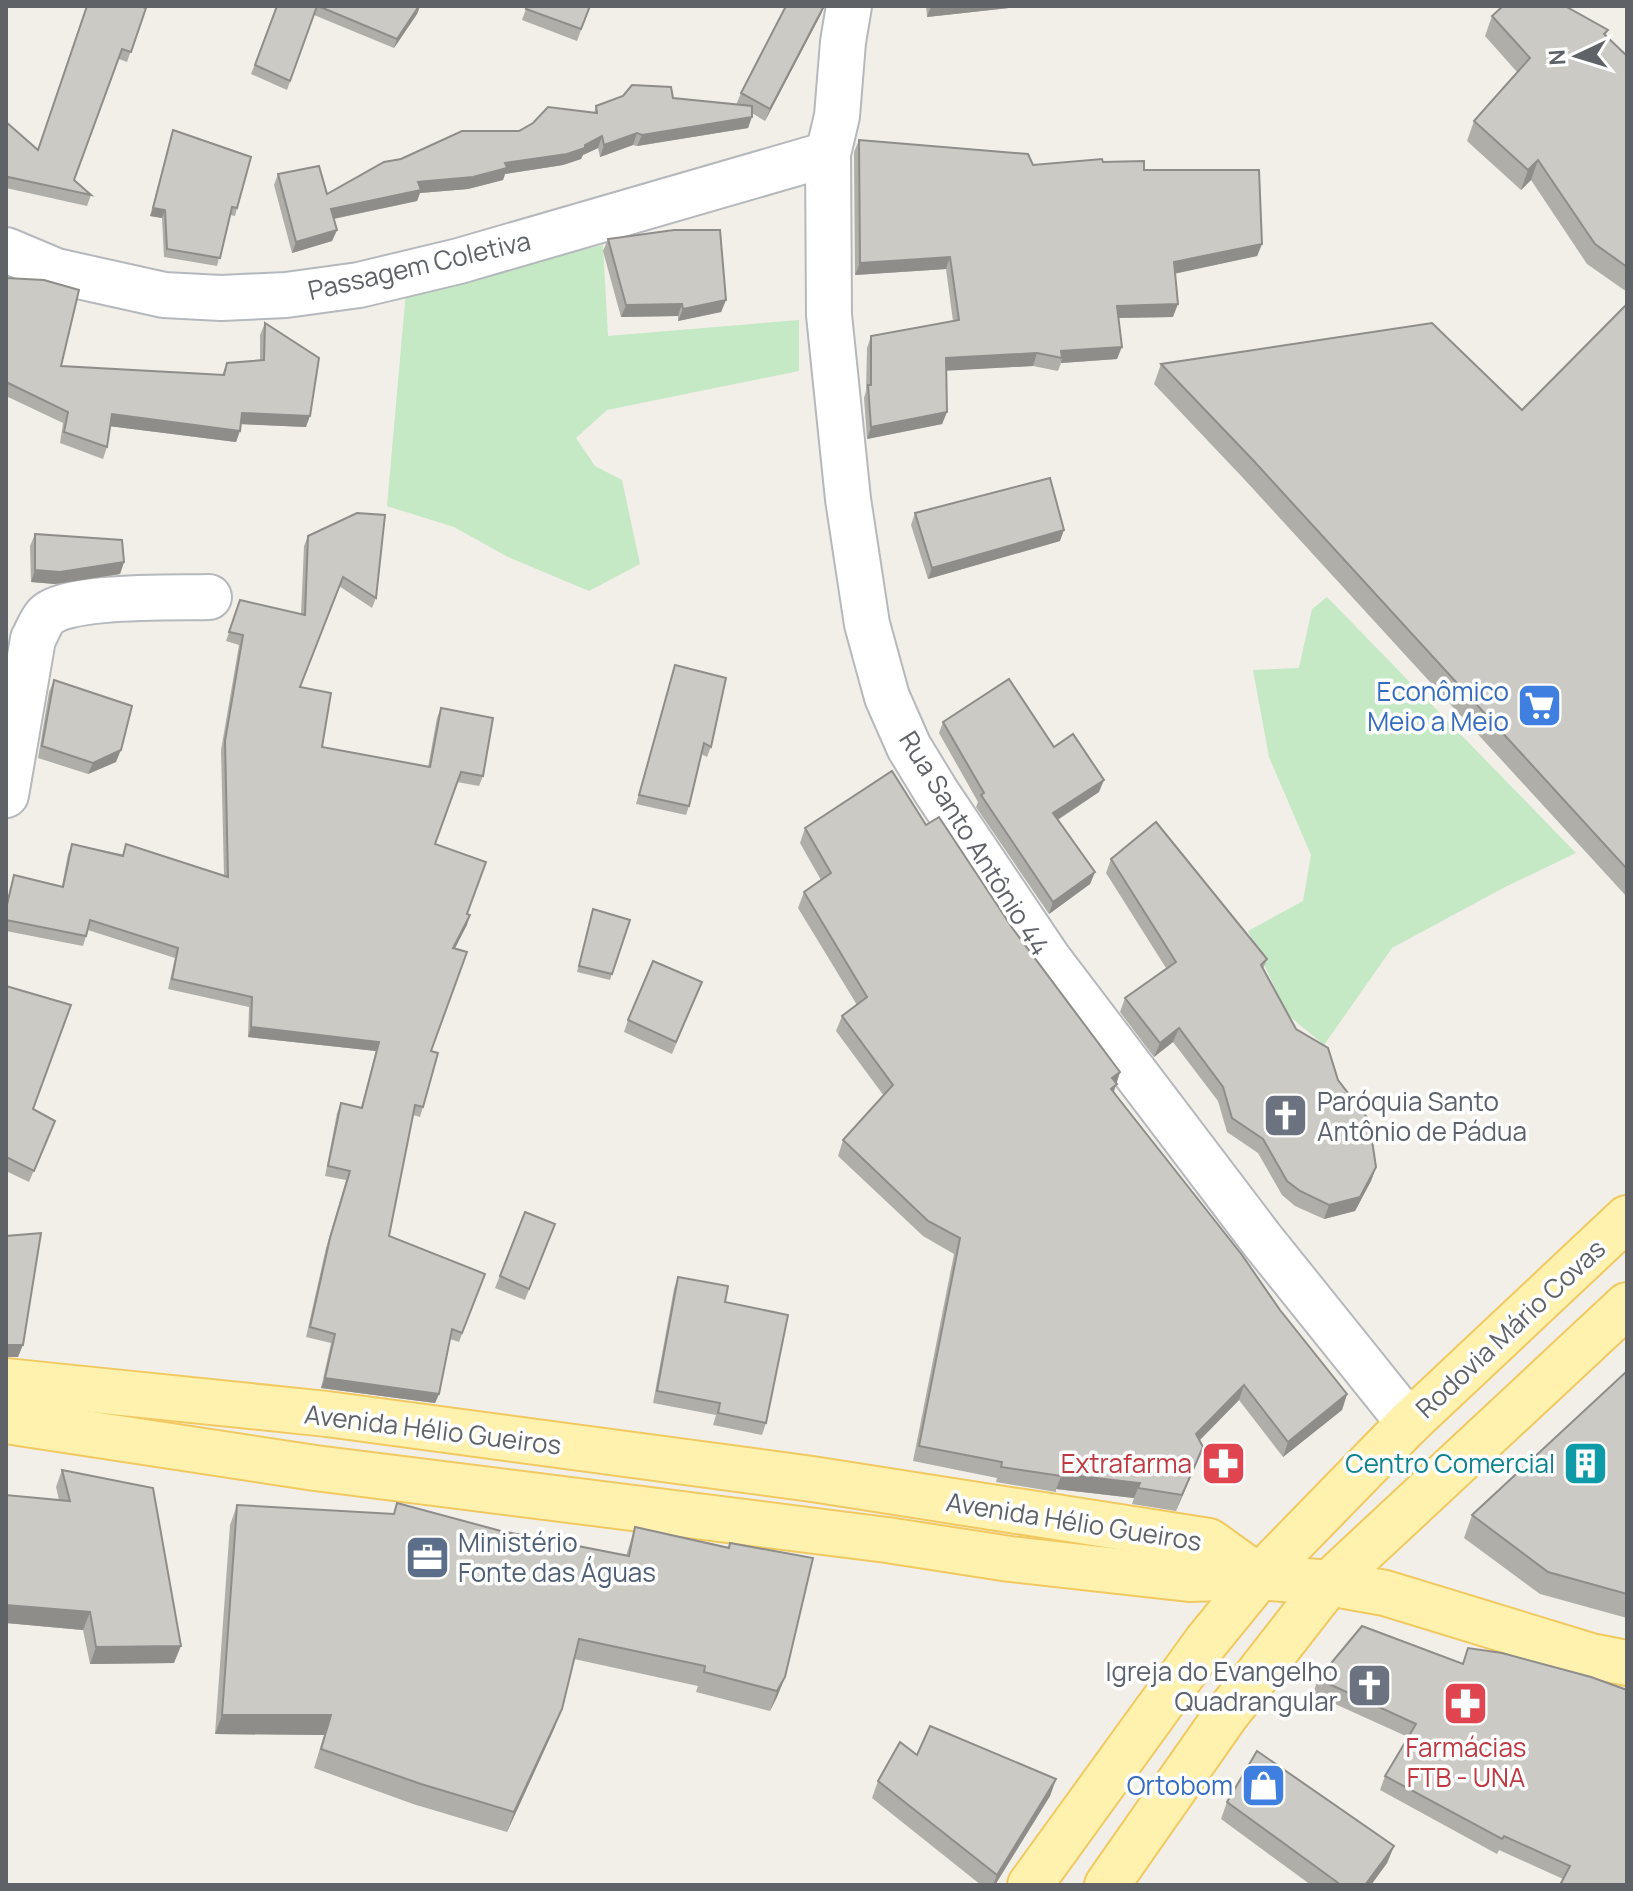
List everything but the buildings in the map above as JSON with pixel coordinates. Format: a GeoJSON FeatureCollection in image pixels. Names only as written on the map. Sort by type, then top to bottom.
{"type":"FeatureCollection","features":[{"type":"Feature","properties":{"kind":"main road","name":"Rodovia Mário Covas"},"geometry":{"type":"LineString","coordinates":[[1030,1885],[1206,1642],[1259,1577],[1409,1423],[1627,1218]]}},
{"type":"Feature","properties":{"kind":"main road"},"geometry":{"type":"LineString","coordinates":[[1107,1885],[1230,1709],[1329,1583],[1627,1305]]}},
{"type":"Feature","properties":{"kind":"main road","name":"Avenida Hélio Gueiros"},"geometry":{"type":"LineString","coordinates":[[6,1381],[327,1414],[812,1479],[1209,1541],[1259,1577]]}},
{"type":"Feature","properties":{"kind":"main road","name":"Avenida Hélio Gueiros"},"geometry":{"type":"LineString","coordinates":[[6,1421],[315,1468],[887,1540],[1010,1559],[1189,1579],[1259,1577]]}},
{"type":"Feature","properties":{"kind":"main road"},"geometry":{"type":"LineString","coordinates":[[1259,1577],[1329,1583],[1385,1593],[1591,1656],[1627,1663]]}},
{"type":"Feature","properties":{"kind":"street","name":"Rua Santo Antônio 44"},"geometry":{"type":"LineString","coordinates":[[849,6],[837,116],[828,154],[829,315],[848,499],[867,624],[887,697],[909,747],[1048,958],[1262,1240],[1409,1423]]}},
{"type":"Feature","properties":{"kind":"street","name":"Passagem Coletiva"},"geometry":{"type":"LineString","coordinates":[[6,250],[56,271],[164,295],[221,298],[286,295],[359,285],[459,261],[828,154]]}},
{"type":"Feature","properties":{"kind":"street"},"geometry":{"type":"LineString","coordinates":[[6,795],[33,639],[45,616],[63,605],[92,601],[209,597]]}},
{"type":"Feature","properties":{"kind":"green space"},"geometry":{"type":"Polygon","coordinates":[[[603,245],[608,336],[799,320],[799,371],[607,410],[576,438],[595,466],[622,480],[640,564],[589,591],[508,557],[454,527],[387,506],[406,291],[603,245]]]}},
{"type":"Feature","properties":{"kind":"green space"},"geometry":{"type":"Polygon","coordinates":[[[1327,597],[1576,853],[1392,948],[1324,1045],[1288,1015],[1248,931],[1303,901],[1311,855],[1269,757],[1253,670],[1299,668],[1312,609],[1327,597]]]}},
{"type":"Feature","properties":{"kind":"place","name":"Econômico Meio a Meio"},"geometry":{"type":"Point","coordinates":[1540,706]}},
{"type":"Feature","properties":{"kind":"place","name":"Paróquia Santo Antônio de Pádua"},"geometry":{"type":"Point","coordinates":[1286,1116]}},
{"type":"Feature","properties":{"kind":"place","name":"Extrafarma"},"geometry":{"type":"Point","coordinates":[1223,1463]}},
{"type":"Feature","properties":{"kind":"place","name":"Centro Comercial"},"geometry":{"type":"Point","coordinates":[1586,1463]}},
{"type":"Feature","properties":{"kind":"place","name":"Ministério Fonte das Águas"},"geometry":{"type":"Point","coordinates":[427,1557]}},
{"type":"Feature","properties":{"kind":"place","name":"Igreja do Evangelho Quadrangular"},"geometry":{"type":"Point","coordinates":[1369,1686]}},
{"type":"Feature","properties":{"kind":"place","name":"Farmácias FTB - UNA"},"geometry":{"type":"Point","coordinates":[1466,1704]}},
{"type":"Feature","properties":{"kind":"place","name":"Ortobom"},"geometry":{"type":"Point","coordinates":[1264,1785]}}]}
